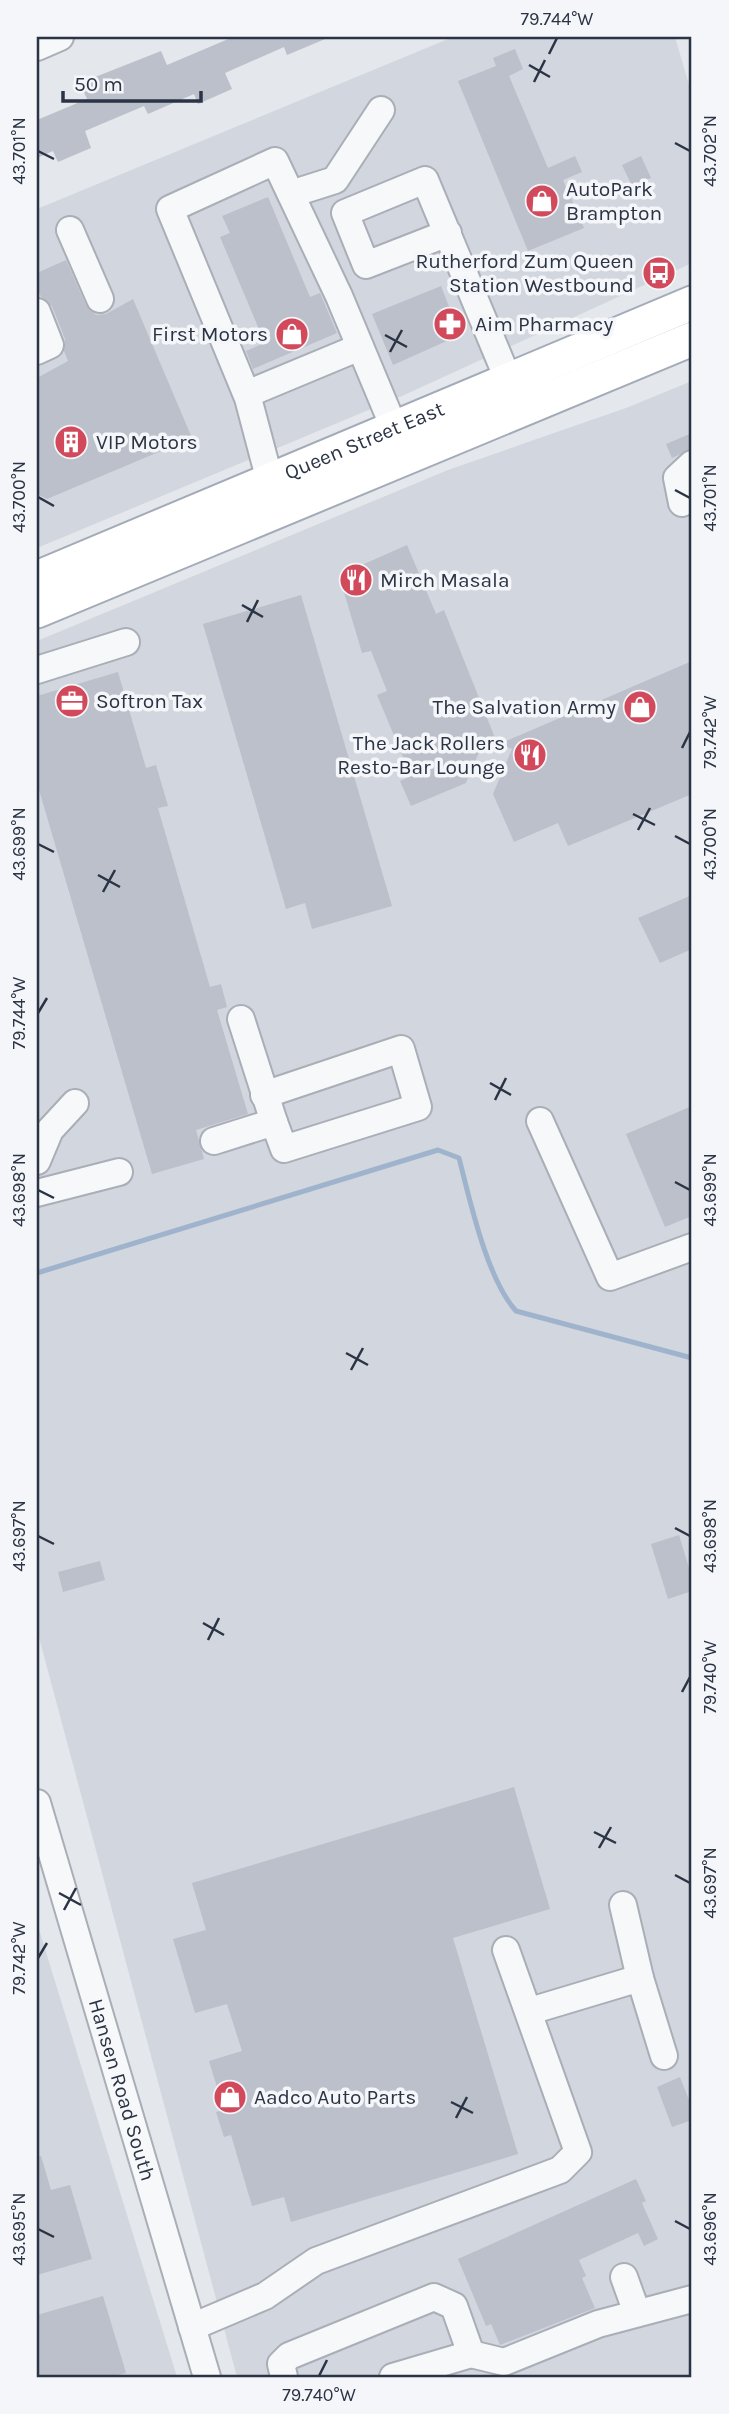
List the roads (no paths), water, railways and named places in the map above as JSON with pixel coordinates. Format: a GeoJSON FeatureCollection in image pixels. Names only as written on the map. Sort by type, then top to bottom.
{"type":"FeatureCollection","features":[{"type":"Feature","properties":{"kind":"main road","name":"Queen Street East"},"geometry":{"type":"LineString","coordinates":[[37,611],[514,396],[692,303]]}},
{"type":"Feature","properties":{"kind":"main road","name":"Queen Street East"},"geometry":{"type":"LineString","coordinates":[[37,578],[395,430],[514,396],[692,339]]}},
{"type":"Feature","properties":{"kind":"street"},"geometry":{"type":"LineString","coordinates":[[37,47],[60,37]]}},
{"type":"Feature","properties":{"kind":"street"},"geometry":{"type":"LineString","coordinates":[[290,194],[335,180],[381,110]]}},
{"type":"Feature","properties":{"kind":"street"},"geometry":{"type":"LineString","coordinates":[[271,481],[247,394],[170,209],[275,161],[360,346],[395,430]]}},
{"type":"Feature","properties":{"kind":"street"},"geometry":{"type":"LineString","coordinates":[[70,230],[100,299]]}},
{"type":"Feature","properties":{"kind":"street"},"geometry":{"type":"LineString","coordinates":[[447,233],[514,396]]}},
{"type":"Feature","properties":{"kind":"street"},"geometry":{"type":"LineString","coordinates":[[37,312],[50,345],[37,351]]}},
{"type":"Feature","properties":{"kind":"street"},"geometry":{"type":"LineString","coordinates":[[247,394],[360,346]]}},
{"type":"Feature","properties":{"kind":"street"},"geometry":{"type":"LineString","coordinates":[[682,503],[677,478],[692,464]]}},
{"type":"Feature","properties":{"kind":"street"},"geometry":{"type":"LineString","coordinates":[[37,670],[126,642]]}},
{"type":"Feature","properties":{"kind":"street"},"geometry":{"type":"LineString","coordinates":[[241,1019],[264,1095],[285,1149],[418,1107],[401,1049],[264,1095]]}},
{"type":"Feature","properties":{"kind":"street"},"geometry":{"type":"LineString","coordinates":[[37,1161],[50,1130],[75,1103]]}},
{"type":"Feature","properties":{"kind":"street"},"geometry":{"type":"LineString","coordinates":[[540,1121],[610,1277],[692,1247]]}},
{"type":"Feature","properties":{"kind":"street"},"geometry":{"type":"LineString","coordinates":[[214,1140],[274,1122]]}},
{"type":"Feature","properties":{"kind":"street"},"geometry":{"type":"LineString","coordinates":[[38,1187],[119,1172]]}},
{"type":"Feature","properties":{"kind":"street","name":"Hansen Road South"},"geometry":{"type":"LineString","coordinates":[[37,1804],[46,1869],[207,2377]]}},
{"type":"Feature","properties":{"kind":"street"},"geometry":{"type":"LineString","coordinates":[[622,1905],[640,1978],[664,2056]]}},
{"type":"Feature","properties":{"kind":"street"},"geometry":{"type":"LineString","coordinates":[[192,2327],[265,2295],[316,2262],[560,2170],[578,2152],[530,2011],[506,1950]]}},
{"type":"Feature","properties":{"kind":"street"},"geometry":{"type":"LineString","coordinates":[[530,2011],[640,1978]]}},
{"type":"Feature","properties":{"kind":"street"},"geometry":{"type":"LineString","coordinates":[[624,2277],[637,2314]]}},
{"type":"Feature","properties":{"kind":"street"},"geometry":{"type":"LineString","coordinates":[[285,2377],[281,2364],[289,2356],[434,2297],[454,2306],[471,2354]]}},
{"type":"Feature","properties":{"kind":"street"},"geometry":{"type":"LineString","coordinates":[[393,2377],[471,2354],[504,2362],[598,2324],[692,2299]]}},
{"type":"Feature","properties":{"kind":"waterway"},"geometry":{"type":"LineString","coordinates":[[37,1273],[438,1150],[459,1158],[488,1260],[496,1280],[516,1311],[692,1358]]}},
{"type":"Feature","properties":{"kind":"place","name":"AutoPark Brampton"},"geometry":{"type":"Point","coordinates":[542,201]}},
{"type":"Feature","properties":{"kind":"place","name":"Rutherford Zum Queen Station Westbound"},"geometry":{"type":"Point","coordinates":[659,273]}},
{"type":"Feature","properties":{"kind":"place","name":"Aim Pharmacy"},"geometry":{"type":"Point","coordinates":[450,324]}},
{"type":"Feature","properties":{"kind":"place","name":"First Motors"},"geometry":{"type":"Point","coordinates":[292,334]}},
{"type":"Feature","properties":{"kind":"place","name":"VIP Motors"},"geometry":{"type":"Point","coordinates":[71,442]}},
{"type":"Feature","properties":{"kind":"place","name":"Mirch Masala"},"geometry":{"type":"Point","coordinates":[356,580]}},
{"type":"Feature","properties":{"kind":"place","name":"Softron Tax"},"geometry":{"type":"Point","coordinates":[72,701]}},
{"type":"Feature","properties":{"kind":"place","name":"The Salvation Army"},"geometry":{"type":"Point","coordinates":[640,707]}},
{"type":"Feature","properties":{"kind":"place","name":"The Jack Rollers Resto-Bar Lounge"},"geometry":{"type":"Point","coordinates":[530,755]}},
{"type":"Feature","properties":{"kind":"place","name":"Aadco Auto Parts"},"geometry":{"type":"Point","coordinates":[230,2097]}}]}
